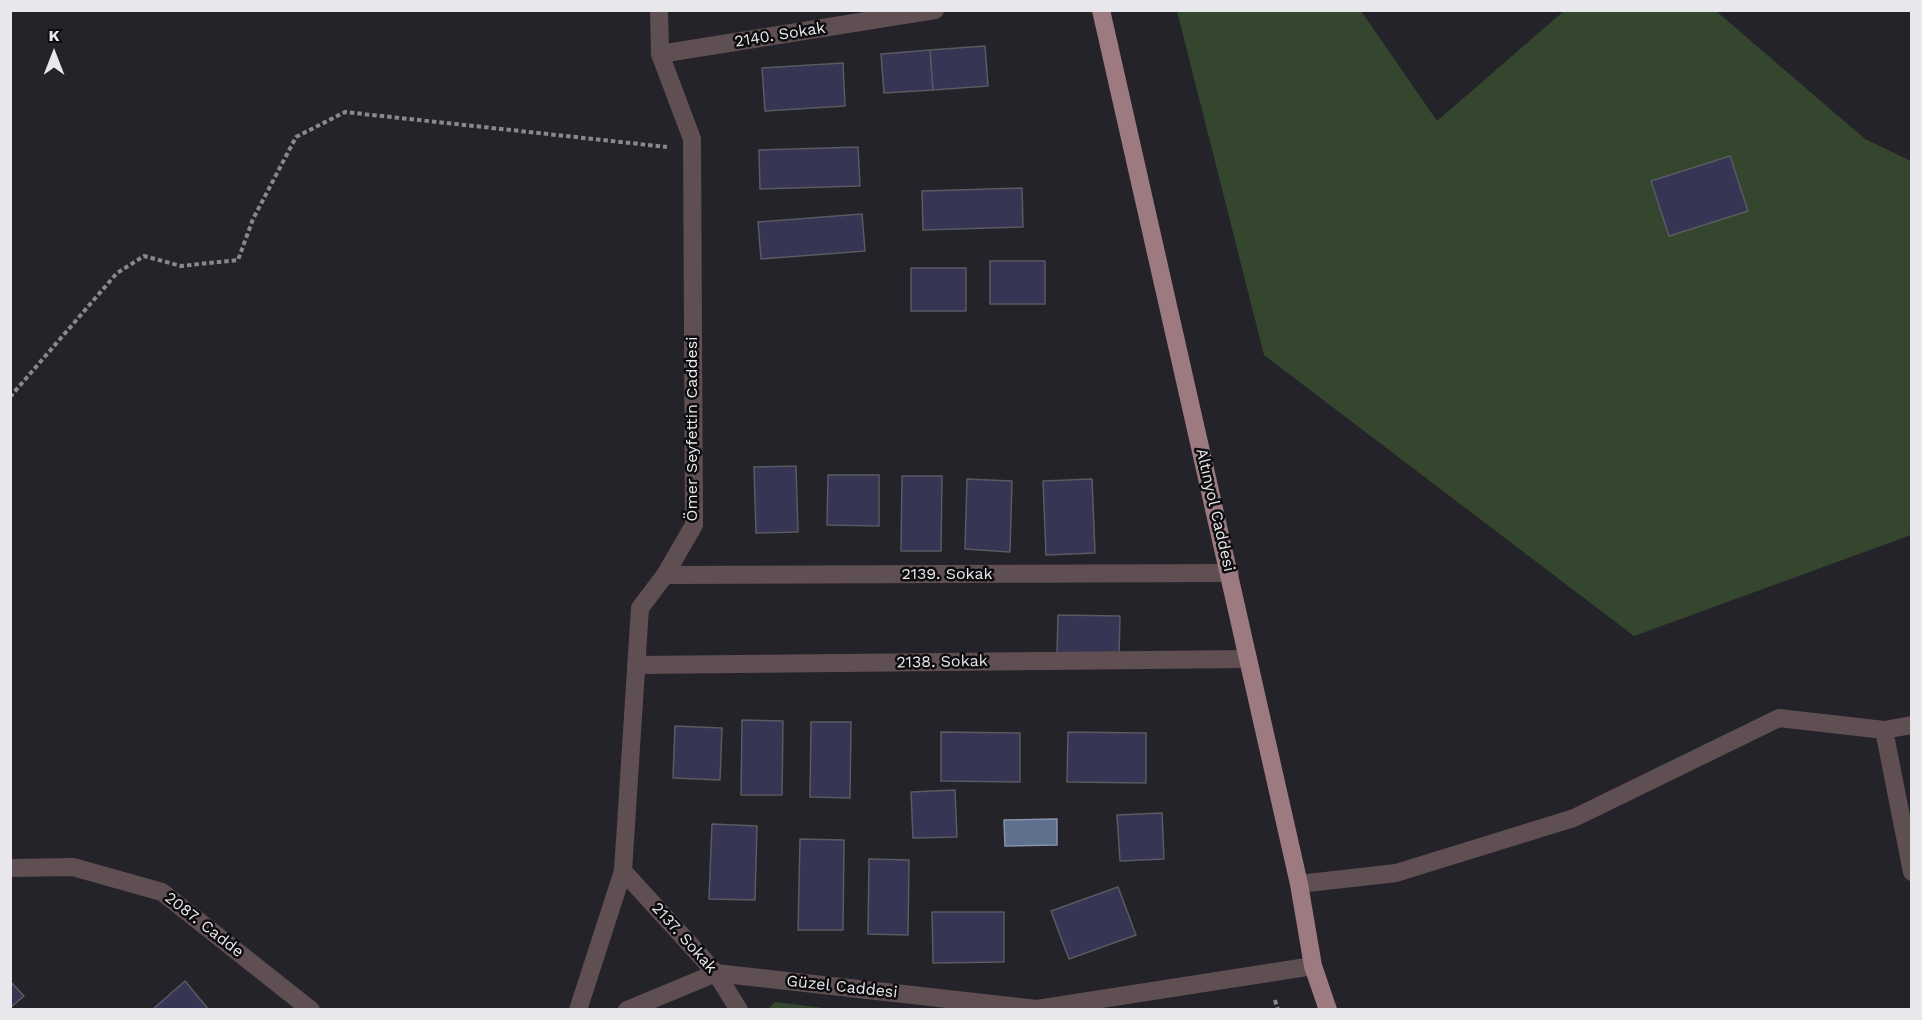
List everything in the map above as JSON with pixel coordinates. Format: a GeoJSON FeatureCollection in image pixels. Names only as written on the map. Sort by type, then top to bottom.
{"type":"FeatureCollection","features":[{"type":"Feature","properties":{"kind":"main road","name":"Altınyol Caddesi"},"geometry":{"type":"LineString","coordinates":[[1101,10],[1299,884],[1313,966],[1328,1010]]}},
{"type":"Feature","properties":{"kind":"street","name":"Ömer Seyfettin Caddesi"},"geometry":{"type":"LineString","coordinates":[[578,1010],[623,871],[640,608],[665,575],[694,525],[692,139],[660,54],[659,10]]}},
{"type":"Feature","properties":{"kind":"street","name":"2140. Sokak"},"geometry":{"type":"LineString","coordinates":[[660,54],[935,10]]}},
{"type":"Feature","properties":{"kind":"street","name":"2139. Sokak"},"geometry":{"type":"LineString","coordinates":[[665,575],[1230,573]]}},
{"type":"Feature","properties":{"kind":"street","name":"2138. Sokak"},"geometry":{"type":"LineString","coordinates":[[636,665],[1248,659]]}},
{"type":"Feature","properties":{"kind":"street"},"geometry":{"type":"LineString","coordinates":[[1299,884],[1396,873],[1574,818],[1779,718],[1884,730],[1911,724]]}},
{"type":"Feature","properties":{"kind":"street"},"geometry":{"type":"LineString","coordinates":[[1884,730],[1911,872]]}},
{"type":"Feature","properties":{"kind":"street","name":"2087. Cadde"},"geometry":{"type":"LineString","coordinates":[[10,868],[73,867],[162,892],[311,1010]]}},
{"type":"Feature","properties":{"kind":"street","name":"2137. Sokak"},"geometry":{"type":"LineString","coordinates":[[623,871],[716,973],[739,1010]]}},
{"type":"Feature","properties":{"kind":"street","name":"Güzel Caddesi"},"geometry":{"type":"LineString","coordinates":[[627,1010],[716,973],[1037,1009],[1313,966]]}},
{"type":"Feature","properties":{"kind":"path"},"geometry":{"type":"LineString","coordinates":[[10,397],[117,273],[144,256],[181,266],[238,260],[253,219],[296,137],[345,112],[692,150]]}},
{"type":"Feature","properties":{"kind":"green space"},"geometry":{"type":"Polygon","coordinates":[[[1177,11],[1361,11],[1437,121],[1564,11],[1716,11],[1865,139],[1911,161],[1911,535],[1634,636],[1264,355],[1177,11]]]}},
{"type":"Feature","properties":{"kind":"green space"},"geometry":{"type":"Polygon","coordinates":[[[775,1002],[832,1009],[768,1009],[775,1002]]]}},
{"type":"Feature","properties":{"kind":"water"},"geometry":{"type":"Polygon","coordinates":[[[1057,819],[1057,845],[1005,846],[1004,820],[1057,819]]]}},
{"type":"Feature","properties":{"kind":"building"},"geometry":{"type":"Polygon","coordinates":[[[985,46],[988,86],[933,90],[930,50],[985,46]]]}},
{"type":"Feature","properties":{"kind":"building"},"geometry":{"type":"Polygon","coordinates":[[[930,50],[933,90],[884,93],[881,54],[930,50]]]}},
{"type":"Feature","properties":{"kind":"building"},"geometry":{"type":"Polygon","coordinates":[[[843,63],[845,106],[765,111],[762,68],[843,63]]]}},
{"type":"Feature","properties":{"kind":"building"},"geometry":{"type":"Polygon","coordinates":[[[858,147],[860,186],[760,189],[759,150],[858,147]]]}},
{"type":"Feature","properties":{"kind":"building"},"geometry":{"type":"Polygon","coordinates":[[[1730,156],[1748,211],[1669,236],[1651,181],[1730,156]]]}},
{"type":"Feature","properties":{"kind":"building"},"geometry":{"type":"Polygon","coordinates":[[[1022,188],[1023,227],[923,230],[922,191],[1022,188]]]}},
{"type":"Feature","properties":{"kind":"building"},"geometry":{"type":"Polygon","coordinates":[[[862,214],[865,251],[761,259],[758,222],[862,214]]]}},
{"type":"Feature","properties":{"kind":"building"},"geometry":{"type":"Polygon","coordinates":[[[990,261],[1045,261],[1045,304],[990,304],[990,261]]]}},
{"type":"Feature","properties":{"kind":"building"},"geometry":{"type":"Polygon","coordinates":[[[911,268],[966,268],[966,311],[911,311],[911,268]]]}},
{"type":"Feature","properties":{"kind":"building"},"geometry":{"type":"Polygon","coordinates":[[[796,466],[798,532],[756,533],[754,467],[796,466]]]}},
{"type":"Feature","properties":{"kind":"building"},"geometry":{"type":"Polygon","coordinates":[[[828,475],[879,475],[879,526],[827,525],[828,475]]]}},
{"type":"Feature","properties":{"kind":"building"},"geometry":{"type":"Polygon","coordinates":[[[902,476],[942,476],[941,551],[901,551],[902,476]]]}},
{"type":"Feature","properties":{"kind":"building"},"geometry":{"type":"Polygon","coordinates":[[[967,479],[1012,481],[1010,552],[965,549],[967,479]]]}},
{"type":"Feature","properties":{"kind":"building"},"geometry":{"type":"Polygon","coordinates":[[[1092,479],[1095,553],[1046,555],[1043,481],[1092,479]]]}},
{"type":"Feature","properties":{"kind":"building"},"geometry":{"type":"Polygon","coordinates":[[[1058,615],[1120,616],[1119,655],[1057,654],[1058,615]]]}},
{"type":"Feature","properties":{"kind":"building"},"geometry":{"type":"Polygon","coordinates":[[[742,720],[783,721],[782,795],[741,795],[742,720]]]}},
{"type":"Feature","properties":{"kind":"building"},"geometry":{"type":"Polygon","coordinates":[[[811,722],[851,722],[850,798],[810,797],[811,722]]]}},
{"type":"Feature","properties":{"kind":"building"},"geometry":{"type":"Polygon","coordinates":[[[675,726],[722,728],[720,780],[673,778],[675,726]]]}},
{"type":"Feature","properties":{"kind":"building"},"geometry":{"type":"Polygon","coordinates":[[[941,732],[1020,733],[1020,782],[941,781],[941,732]]]}},
{"type":"Feature","properties":{"kind":"building"},"geometry":{"type":"Polygon","coordinates":[[[1068,732],[1146,733],[1146,783],[1067,782],[1068,732]]]}},
{"type":"Feature","properties":{"kind":"building"},"geometry":{"type":"Polygon","coordinates":[[[955,790],[957,837],[913,838],[911,792],[955,790]]]}},
{"type":"Feature","properties":{"kind":"building"},"geometry":{"type":"Polygon","coordinates":[[[1162,813],[1164,859],[1120,861],[1117,815],[1162,813]]]}},
{"type":"Feature","properties":{"kind":"building"},"geometry":{"type":"Polygon","coordinates":[[[712,824],[757,826],[755,900],[709,899],[712,824]]]}},
{"type":"Feature","properties":{"kind":"building"},"geometry":{"type":"Polygon","coordinates":[[[800,839],[844,840],[843,930],[798,930],[800,839]]]}},
{"type":"Feature","properties":{"kind":"building"},"geometry":{"type":"Polygon","coordinates":[[[869,859],[909,860],[908,935],[868,934],[869,859]]]}},
{"type":"Feature","properties":{"kind":"building"},"geometry":{"type":"Polygon","coordinates":[[[1118,887],[1136,935],[1069,959],[1051,911],[1118,887]]]}},
{"type":"Feature","properties":{"kind":"building"},"geometry":{"type":"Polygon","coordinates":[[[932,912],[1004,912],[1004,962],[933,963],[932,912]]]}},
{"type":"Feature","properties":{"kind":"building"},"geometry":{"type":"Polygon","coordinates":[[[10,981],[24,996],[10,1008],[10,981]]]}},
{"type":"Feature","properties":{"kind":"building"},"geometry":{"type":"Polygon","coordinates":[[[185,981],[209,1010],[152,1010],[185,981]]]}}]}
